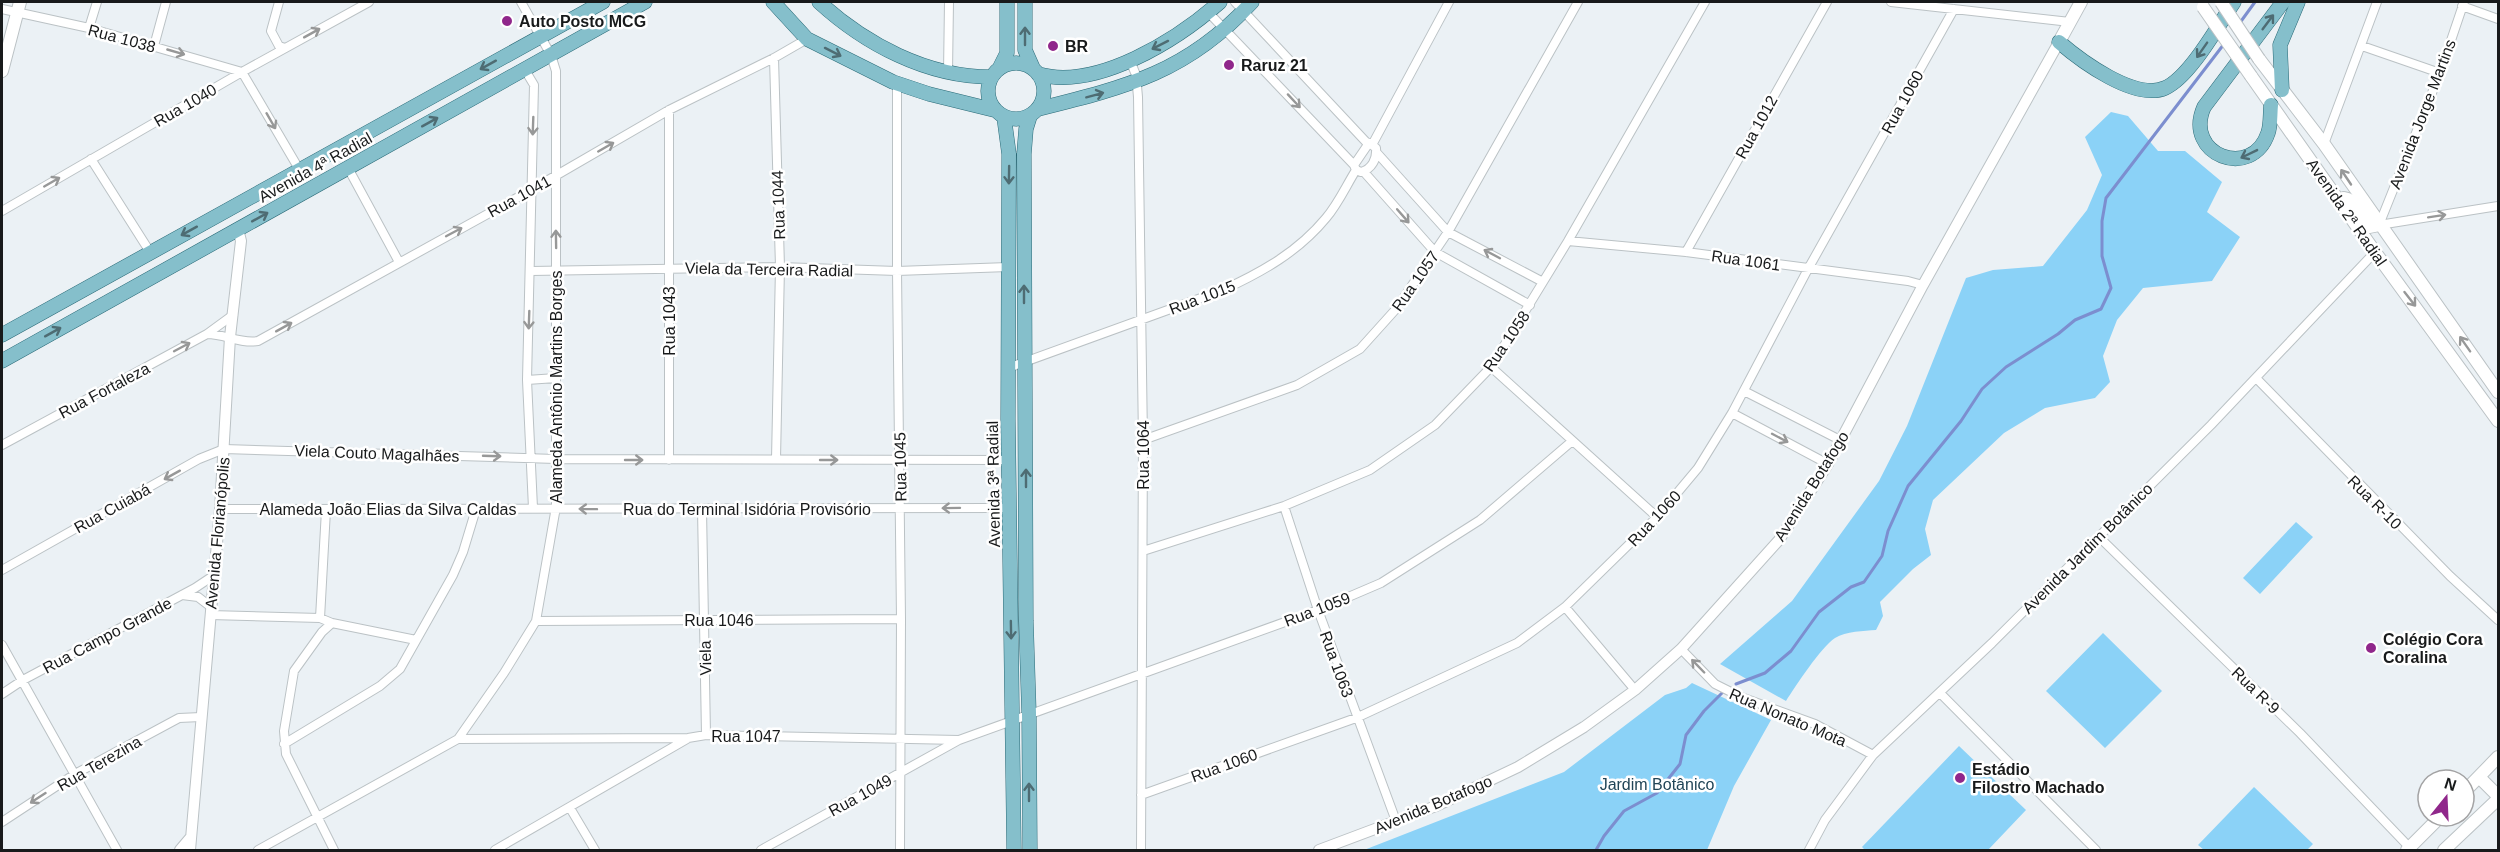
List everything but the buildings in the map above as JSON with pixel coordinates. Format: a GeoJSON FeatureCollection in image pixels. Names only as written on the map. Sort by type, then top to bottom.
{"type":"FeatureCollection","features":[{"type":"Feature","properties":{"kind":"main road","name":"Avenida 4ª Radial"},"geometry":{"type":"LineString","coordinates":[[2,335],[603,2]]}},
{"type":"Feature","properties":{"kind":"main road","name":"Avenida 4ª Radial"},"geometry":{"type":"LineString","coordinates":[[2,361],[645,2]]}},
{"type":"Feature","properties":{"kind":"main road"},"geometry":{"type":"LineString","coordinates":[[773,2],[807,39],[895,83],[1013,120],[1137,82],[1182,60],[1223,30],[1244,5]]}},
{"type":"Feature","properties":{"kind":"main road"},"geometry":{"type":"LineString","coordinates":[[819,2],[867,39],[902,57],[948,72],[996,72],[1017,63],[1056,78],[1095,72],[1130,60],[1169,39],[1220,2]]}},
{"type":"Feature","properties":{"kind":"main road"},"geometry":{"type":"LineString","coordinates":[[999,114],[987,93],[1007,54],[1007,2]]}},
{"type":"Feature","properties":{"kind":"main road"},"geometry":{"type":"LineString","coordinates":[[1025,2],[1025,50],[1044,91],[1034,113]]}},
{"type":"Feature","properties":{"kind":"main road","name":"Avenida Botafogo"},"geometry":{"type":"LineString","coordinates":[[2059,42],[2080,2]]}},
{"type":"Feature","properties":{"kind":"main road","name":"Avenida 2ª Radial"},"geometry":{"type":"LineString","coordinates":[[2221,2],[2259,59],[2324,144],[2499,392]]}},
{"type":"Feature","properties":{"kind":"main road"},"geometry":{"type":"LineString","coordinates":[[2059,42],[2072,53],[2120,83],[2142,90],[2167,88],[2179,78],[2199,54],[2234,2]]}},
{"type":"Feature","properties":{"kind":"main road"},"geometry":{"type":"LineString","coordinates":[[2271,105],[2269,132],[2261,148],[2246,158],[2232,159],[2218,155],[2203,139],[2200,120],[2204,107],[2283,2]]}},
{"type":"Feature","properties":{"kind":"main road"},"geometry":{"type":"LineString","coordinates":[[2282,90],[2280,45],[2298,2]]}},
{"type":"Feature","properties":{"kind":"main road","name":"Avenida 2ª Radial"},"geometry":{"type":"LineString","coordinates":[[2201,4],[2375,252],[2499,421]]}},
{"type":"Feature","properties":{"kind":"main road"},"geometry":{"type":"LineString","coordinates":[[2,71],[19,7]]}},
{"type":"Feature","properties":{"kind":"main road"},"geometry":{"type":"LineString","coordinates":[[895,83],[902,57]]}},
{"type":"Feature","properties":{"kind":"main road","name":"Avenida 3ª Radial"},"geometry":{"type":"LineString","coordinates":[[1026,621],[1024,154],[1026,129],[1034,113]]}},
{"type":"Feature","properties":{"kind":"main road","name":"Avenida 3ª Radial"},"geometry":{"type":"LineString","coordinates":[[999,114],[1009,154],[1008,368],[1014,850]]}},
{"type":"Feature","properties":{"kind":"main road"},"geometry":{"type":"LineString","coordinates":[[2337,197],[2348,199],[2368,227],[2379,225]]}},
{"type":"Feature","properties":{"kind":"main road"},"geometry":{"type":"LineString","coordinates":[[1009,460],[1020,454],[1026,430]]}},
{"type":"Feature","properties":{"kind":"main road"},"geometry":{"type":"LineString","coordinates":[[1010,508],[1016,510],[1019,515],[1020,591],[1021,606],[1026,621],[1030,850]]}},
{"type":"Feature","properties":{"kind":"main road"},"geometry":{"type":"LineString","coordinates":[[2476,780],[2499,757]]}},
{"type":"Feature","properties":{"kind":"main road"},"geometry":{"type":"LineString","coordinates":[[2444,850],[2499,797],[2479,777]]}},
{"type":"Feature","properties":{"kind":"main road"},"geometry":{"type":"LineString","coordinates":[[2410,849],[2430,828]]}},
{"type":"Feature","properties":{"kind":"street"},"geometry":{"type":"LineString","coordinates":[[89,28],[97,2]]}},
{"type":"Feature","properties":{"kind":"street"},"geometry":{"type":"LineString","coordinates":[[154,46],[166,2]]}},
{"type":"Feature","properties":{"kind":"street"},"geometry":{"type":"LineString","coordinates":[[279,2],[271,31],[279,46],[285,48]]}},
{"type":"Feature","properties":{"kind":"street","name":"Rua 1040"},"geometry":{"type":"LineString","coordinates":[[2,211],[242,72],[369,2]]}},
{"type":"Feature","properties":{"kind":"street","name":"Alameda Antônio Martins Borges"},"geometry":{"type":"LineString","coordinates":[[258,850],[458,739],[504,673],[536,621],[556,507],[556,71],[552,55],[521,2]]}},
{"type":"Feature","properties":{"kind":"street"},"geometry":{"type":"LineString","coordinates":[[948,72],[949,2]]}},
{"type":"Feature","properties":{"kind":"street"},"geometry":{"type":"LineString","coordinates":[[1358,169],[1449,2]]}},
{"type":"Feature","properties":{"kind":"street","name":"Rua 1057"},"geometry":{"type":"LineString","coordinates":[[1143,440],[1297,385],[1360,349],[1396,309],[1448,232],[1578,2]]}},
{"type":"Feature","properties":{"kind":"street","name":"Rua 1058"},"geometry":{"type":"LineString","coordinates":[[1143,551],[1284,506],[1370,470],[1435,425],[1491,368],[1568,241],[1705,2]]}},
{"type":"Feature","properties":{"kind":"street","name":"Rua 1012"},"geometry":{"type":"LineString","coordinates":[[1686,252],[1827,2]]}},
{"type":"Feature","properties":{"kind":"street"},"geometry":{"type":"LineString","coordinates":[[1891,2],[2070,22]]}},
{"type":"Feature","properties":{"kind":"street"},"geometry":{"type":"LineString","coordinates":[[2324,144],[2378,2]]}},
{"type":"Feature","properties":{"kind":"street"},"geometry":{"type":"LineString","coordinates":[[2463,4],[2499,19]]}},
{"type":"Feature","properties":{"kind":"street","name":"Avenida Jorge Martins"},"geometry":{"type":"LineString","coordinates":[[2379,225],[2440,73],[2463,4]]}},
{"type":"Feature","properties":{"kind":"street"},"geometry":{"type":"LineString","coordinates":[[1244,5],[1448,232],[1544,282]]}},
{"type":"Feature","properties":{"kind":"street","name":"Rua 1038"},"geometry":{"type":"LineString","coordinates":[[2,9],[19,7],[242,72]]}},
{"type":"Feature","properties":{"kind":"street","name":"Rua 1060"},"geometry":{"type":"LineString","coordinates":[[1141,795],[1356,718],[1517,643],[1565,607],[1657,517],[1698,468],[1732,413],[1808,269],[1954,9]]}},
{"type":"Feature","properties":{"kind":"street"},"geometry":{"type":"LineString","coordinates":[[1208,12],[1435,252],[1530,305]]}},
{"type":"Feature","properties":{"kind":"street","name":"Rua 1041"},"geometry":{"type":"LineString","coordinates":[[230,337],[246,343],[258,341],[531,190],[669,110],[807,39]]}},
{"type":"Feature","properties":{"kind":"street","name":"Avenida Botafogo"},"geometry":{"type":"LineString","coordinates":[[1319,850],[1436,806],[1518,767],[1584,727],[1635,690],[1681,648],[1779,540],[1828,464],[1923,285],[2059,42]]}},
{"type":"Feature","properties":{"kind":"street"},"geometry":{"type":"LineString","coordinates":[[2362,46],[2440,73]]}},
{"type":"Feature","properties":{"kind":"street","name":"Rua 1044"},"geometry":{"type":"LineString","coordinates":[[774,58],[780,267],[776,459]]}},
{"type":"Feature","properties":{"kind":"street","name":"Rua 1064"},"geometry":{"type":"LineString","coordinates":[[1130,60],[1137,82],[1143,440],[1141,850]]}},
{"type":"Feature","properties":{"kind":"street","name":"Alameda Antônio Martins Borges"},"geometry":{"type":"LineString","coordinates":[[525,70],[534,85],[527,380],[533,508]]}},
{"type":"Feature","properties":{"kind":"street"},"geometry":{"type":"LineString","coordinates":[[242,72],[299,169]]}},
{"type":"Feature","properties":{"kind":"street","name":"Rua 1045"},"geometry":{"type":"LineString","coordinates":[[895,83],[901,509],[900,850]]}},
{"type":"Feature","properties":{"kind":"street","name":"Rua 1043"},"geometry":{"type":"LineString","coordinates":[[669,110],[669,460]]}},
{"type":"Feature","properties":{"kind":"street"},"geometry":{"type":"LineString","coordinates":[[1358,169],[1372,165],[1372,147]]}},
{"type":"Feature","properties":{"kind":"street"},"geometry":{"type":"LineString","coordinates":[[91,159],[150,252]]}},
{"type":"Feature","properties":{"kind":"street"},"geometry":{"type":"LineString","coordinates":[[348,168],[399,262]]}},
{"type":"Feature","properties":{"kind":"street","name":"Rua 1015"},"geometry":{"type":"LineString","coordinates":[[1008,368],[1223,290],[1279,261],[1306,240],[1327,217],[1358,169]]}},
{"type":"Feature","properties":{"kind":"street"},"geometry":{"type":"LineString","coordinates":[[2379,225],[2499,206]]}},
{"type":"Feature","properties":{"kind":"street","name":"Avenida Florianópolis"},"geometry":{"type":"LineString","coordinates":[[190,850],[220,509],[230,337],[241,241],[238,229]]}},
{"type":"Feature","properties":{"kind":"street","name":"Rua 1061"},"geometry":{"type":"LineString","coordinates":[[1568,241],[1686,252],[1908,281],[1923,285]]}},
{"type":"Feature","properties":{"kind":"street","name":"Avenida Jardim Botânico"},"geometry":{"type":"LineString","coordinates":[[1809,850],[1825,819],[1874,755],[2099,537],[2257,379],[2375,252]]}},
{"type":"Feature","properties":{"kind":"street","name":"Viela da Terceira Radial"},"geometry":{"type":"LineString","coordinates":[[531,271],[780,267],[897,271],[1008,267]]}},
{"type":"Feature","properties":{"kind":"street","name":"Rua Fortaleza"},"geometry":{"type":"LineString","coordinates":[[2,445],[207,334],[233,315]]}},
{"type":"Feature","properties":{"kind":"street"},"geometry":{"type":"LineString","coordinates":[[207,334],[230,337]]}},
{"type":"Feature","properties":{"kind":"street"},"geometry":{"type":"LineString","coordinates":[[1491,368],[1657,517]]}},
{"type":"Feature","properties":{"kind":"street"},"geometry":{"type":"LineString","coordinates":[[527,380],[556,378]]}},
{"type":"Feature","properties":{"kind":"street","name":"Rua R-10"},"geometry":{"type":"LineString","coordinates":[[2257,379],[2450,576],[2499,620]]}},
{"type":"Feature","properties":{"kind":"street"},"geometry":{"type":"LineString","coordinates":[[1744,391],[1840,440]]}},
{"type":"Feature","properties":{"kind":"street"},"geometry":{"type":"LineString","coordinates":[[1732,413],[1828,464]]}},
{"type":"Feature","properties":{"kind":"street","name":"Rua 1059"},"geometry":{"type":"LineString","coordinates":[[1029,713],[1318,610],[1381,583],[1480,520],[1571,441]]}},
{"type":"Feature","properties":{"kind":"street","name":"Viela Couto Magalhães"},"geometry":{"type":"LineString","coordinates":[[224,449],[530,457]]}},
{"type":"Feature","properties":{"kind":"street","name":"Rua Cuiabá"},"geometry":{"type":"LineString","coordinates":[[2,570],[199,459],[224,449]]}},
{"type":"Feature","properties":{"kind":"street"},"geometry":{"type":"LineString","coordinates":[[530,457],[669,460],[1009,460]]}},
{"type":"Feature","properties":{"kind":"street","name":"Rua 1063"},"geometry":{"type":"LineString","coordinates":[[1284,506],[1356,718],[1395,821]]}},
{"type":"Feature","properties":{"kind":"street","name":"Alameda João Elias da Silva Caldas"},"geometry":{"type":"LineString","coordinates":[[220,509],[556,507]]}},
{"type":"Feature","properties":{"kind":"street","name":"Rua do Terminal Isidória Provisório"},"geometry":{"type":"LineString","coordinates":[[556,507],[1010,508]]}},
{"type":"Feature","properties":{"kind":"street"},"geometry":{"type":"LineString","coordinates":[[284,744],[391,679],[400,669],[453,575],[463,552],[476,509]]}},
{"type":"Feature","properties":{"kind":"street","name":"Viela"},"geometry":{"type":"LineString","coordinates":[[702,509],[706,735]]}},
{"type":"Feature","properties":{"kind":"street"},"geometry":{"type":"LineString","coordinates":[[320,618],[326,510]]}},
{"type":"Feature","properties":{"kind":"street","name":"Rua R-9"},"geometry":{"type":"LineString","coordinates":[[2099,537],[2300,733],[2410,849]]}},
{"type":"Feature","properties":{"kind":"street","name":"Rua Campo Grande"},"geometry":{"type":"LineString","coordinates":[[2,694],[23,680],[213,576]]}},
{"type":"Feature","properties":{"kind":"street"},"geometry":{"type":"LineString","coordinates":[[181,595],[198,597],[210,611],[320,618],[332,623],[416,640]]}},
{"type":"Feature","properties":{"kind":"street"},"geometry":{"type":"LineString","coordinates":[[1565,607],[1635,690]]}},
{"type":"Feature","properties":{"kind":"street","name":"Rua 1046"},"geometry":{"type":"LineString","coordinates":[[536,621],[901,619]]}},
{"type":"Feature","properties":{"kind":"street"},"geometry":{"type":"LineString","coordinates":[[332,623],[322,632],[294,670],[284,744],[286,754],[334,850]]}},
{"type":"Feature","properties":{"kind":"street"},"geometry":{"type":"LineString","coordinates":[[2,645],[117,850]]}},
{"type":"Feature","properties":{"kind":"street","name":"Rua Nonato Mota"},"geometry":{"type":"LineString","coordinates":[[1681,648],[1715,684],[1741,697],[1815,724],[1874,755]]}},
{"type":"Feature","properties":{"kind":"street"},"geometry":{"type":"LineString","coordinates":[[1940,693],[2096,850]]}},
{"type":"Feature","properties":{"kind":"street","name":"Rua 1047"},"geometry":{"type":"LineString","coordinates":[[458,739],[688,738],[706,735],[900,737],[959,740],[1029,713]]}},
{"type":"Feature","properties":{"kind":"street","name":"Rua Terezina"},"geometry":{"type":"LineString","coordinates":[[2,822],[75,774],[179,718],[201,717]]}},
{"type":"Feature","properties":{"kind":"street"},"geometry":{"type":"LineString","coordinates":[[495,850],[688,738]]}},
{"type":"Feature","properties":{"kind":"street","name":"Rua 1049"},"geometry":{"type":"LineString","coordinates":[[761,850],[959,740]]}},
{"type":"Feature","properties":{"kind":"street"},"geometry":{"type":"LineString","coordinates":[[570,808],[595,850]]}},
{"type":"Feature","properties":{"kind":"street"},"geometry":{"type":"LineString","coordinates":[[180,850],[192,836]]}},
{"type":"Feature","properties":{"kind":"green space"},"geometry":{"type":"Polygon","coordinates":[[[2111,112],[2128,116],[2158,151],[2185,151],[2222,182],[2207,212],[2240,237],[2212,281],[2143,288],[2117,320],[2103,356],[2110,382],[2095,398],[2045,408],[2004,433],[1933,500],[1925,529],[1931,555],[1913,569],[1880,602],[1883,616],[1876,630],[1850,633],[1835,638],[1816,658],[1786,701],[1720,664],[1792,601],[1879,481],[1907,426],[1966,278],[1993,270],[2043,266],[2087,210],[2102,175],[2085,137],[2111,112]]]}},
{"type":"Feature","properties":{"kind":"green space"},"geometry":{"type":"Polygon","coordinates":[[[2296,522],[2313,537],[2260,594],[2243,578],[2296,522]]]}},
{"type":"Feature","properties":{"kind":"green space"},"geometry":{"type":"Polygon","coordinates":[[[2103,633],[2162,691],[2105,748],[2046,691],[2103,633]]]}},
{"type":"Feature","properties":{"kind":"green space","name":"Jardim Botânico"},"geometry":{"type":"Polygon","coordinates":[[[1692,683],[1771,720],[1734,786],[1707,850],[1364,850],[1564,772],[1665,695],[1686,688],[1692,683]]]}},
{"type":"Feature","properties":{"kind":"green space","name":"Estádio Filostro Machado"},"geometry":{"type":"Polygon","coordinates":[[[1959,746],[2026,810],[1988,850],[1865,850],[1862,847],[1959,746]]]}},
{"type":"Feature","properties":{"kind":"green space"},"geometry":{"type":"Polygon","coordinates":[[[2254,787],[2313,844],[2307,850],[2204,850],[2198,845],[2254,787]]]}},
{"type":"Feature","properties":{"kind":"waterway"},"geometry":{"type":"LineString","coordinates":[[2239,24],[2255,2]]}},
{"type":"Feature","properties":{"kind":"waterway"},"geometry":{"type":"LineString","coordinates":[[1736,684],[1765,673],[1791,651],[1819,612],[1851,587],[1864,582],[1882,556],[1888,531],[1908,486],[1961,421],[1982,389],[2006,367],[2058,334],[2075,320],[2101,309],[2111,288],[2102,256],[2102,221],[2106,198],[2224,44]]}},
{"type":"Feature","properties":{"kind":"waterway"},"geometry":{"type":"LineString","coordinates":[[1596,850],[1624,811],[1657,793],[1680,764],[1686,735],[1704,711],[1723,692]]}},
{"type":"Feature","properties":{"kind":"place","name":"Auto Posto MCG"},"geometry":{"type":"Point","coordinates":[507,21]}},
{"type":"Feature","properties":{"kind":"place","name":"BR"},"geometry":{"type":"Point","coordinates":[1053,46]}},
{"type":"Feature","properties":{"kind":"place","name":"Raruz 21"},"geometry":{"type":"Point","coordinates":[1229,65]}},
{"type":"Feature","properties":{"kind":"place","name":"Colégio Cora Coralina"},"geometry":{"type":"Point","coordinates":[2371,648]}},
{"type":"Feature","properties":{"kind":"place","name":"Estádio Filostro Machado"},"geometry":{"type":"Point","coordinates":[1960,778]}}]}
